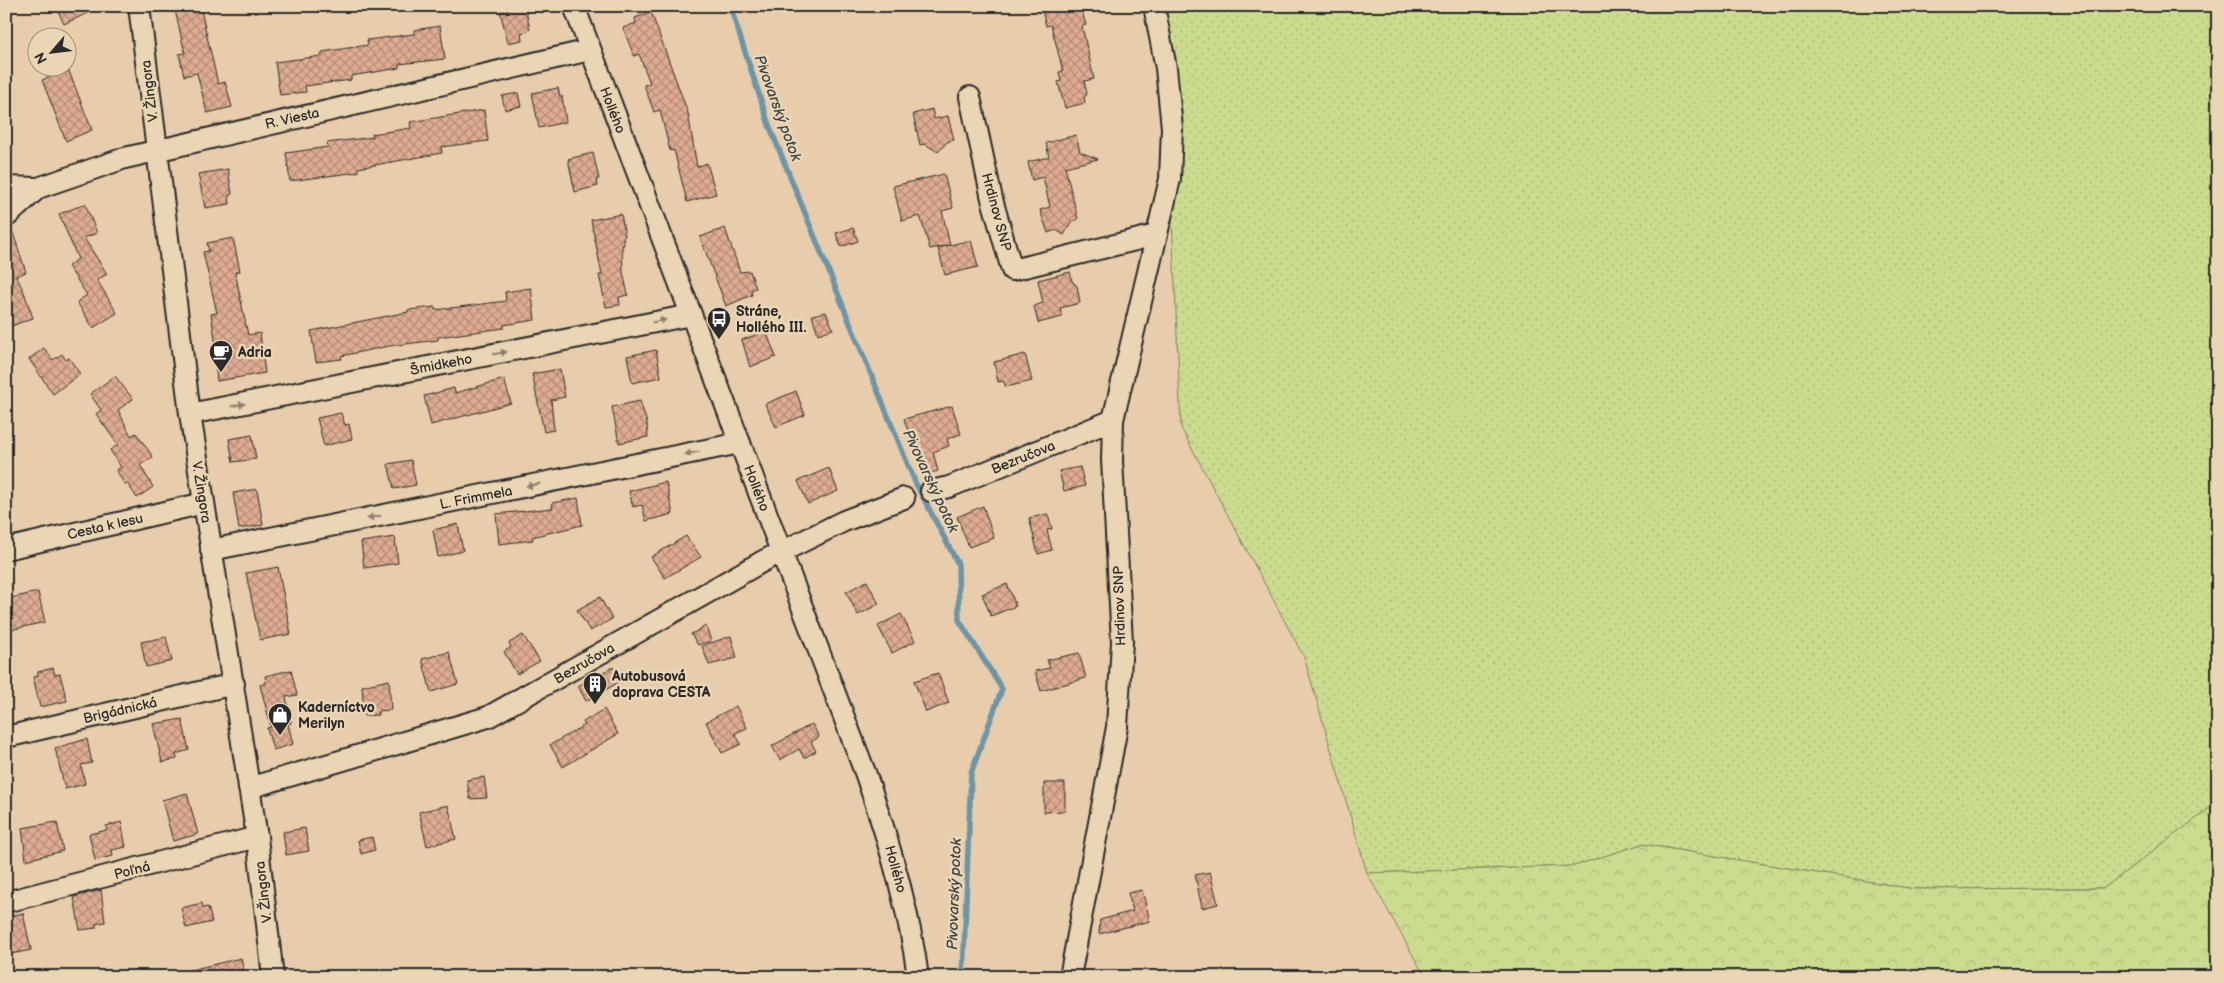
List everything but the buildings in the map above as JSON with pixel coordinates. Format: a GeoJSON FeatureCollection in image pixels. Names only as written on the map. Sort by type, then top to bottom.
{"type":"FeatureCollection","features":[{"type":"Feature","properties":{"kind":"street","name":"V. Žingora"},"geometry":{"type":"LineString","coordinates":[[139,6],[190,414],[257,837],[273,977]]}},
{"type":"Feature","properties":{"kind":"street","name":"Hollého"},"geometry":{"type":"LineString","coordinates":[[574,6],[866,775],[887,836],[903,896],[918,977]]}},
{"type":"Feature","properties":{"kind":"street","name":"Hrdinov SNP"},"geometry":{"type":"LineString","coordinates":[[1070,977],[1117,727],[1122,642],[1112,460],[1113,420],[1170,179],[1172,128],[1166,68],[1154,6]]}},
{"type":"Feature","properties":{"kind":"street","name":"R. Viesta"},"geometry":{"type":"LineString","coordinates":[[6,217],[38,188],[125,158],[590,50]]}},
{"type":"Feature","properties":{"kind":"street","name":"Hrdinov SNP"},"geometry":{"type":"LineString","coordinates":[[970,97],[992,199],[1012,270],[1156,235]]}},
{"type":"Feature","properties":{"kind":"street"},"geometry":{"type":"LineString","coordinates":[[6,187],[38,188]]}},
{"type":"Feature","properties":{"kind":"street","name":"Šmidkeho"},"geometry":{"type":"LineString","coordinates":[[190,414],[691,315]]}},
{"type":"Feature","properties":{"kind":"street","name":"Bezručova"},"geometry":{"type":"LineString","coordinates":[[932,492],[949,487],[1113,420]]}},
{"type":"Feature","properties":{"kind":"street","name":"L. Frimmela"},"geometry":{"type":"LineString","coordinates":[[212,550],[740,443]]}},
{"type":"Feature","properties":{"kind":"street","name":"Bezručova"},"geometry":{"type":"LineString","coordinates":[[249,788],[488,717],[781,553],[844,520],[904,498]]}},
{"type":"Feature","properties":{"kind":"street","name":"Cesta k lesu"},"geometry":{"type":"LineString","coordinates":[[6,548],[204,503]]}},
{"type":"Feature","properties":{"kind":"street","name":"Brigádnická"},"geometry":{"type":"LineString","coordinates":[[6,737],[234,684]]}},
{"type":"Feature","properties":{"kind":"street","name":"Poľná"},"geometry":{"type":"LineString","coordinates":[[6,902],[257,837]]}},
{"type":"Feature","properties":{"kind":"green space"},"geometry":{"type":"Polygon","coordinates":[[[1163,6],[2218,6],[2218,802],[2104,888],[1914,889],[1642,844],[1574,866],[1367,873],[1304,657],[1181,428],[1163,6]]]}},
{"type":"Feature","properties":{"kind":"green space"},"geometry":{"type":"Polygon","coordinates":[[[2218,802],[2218,977],[1425,977],[1367,873],[1574,866],[1642,844],[1914,889],[2104,888],[2218,802]]]}},
{"type":"Feature","properties":{"kind":"waterway","name":"Pivovarský potok"},"geometry":{"type":"LineString","coordinates":[[730,6],[769,125],[915,482],[958,564],[959,620],[1002,689],[971,773],[963,977]]}},
{"type":"Feature","properties":{"kind":"place","name":"Stráne, Hollého III."},"geometry":{"type":"Point","coordinates":[719,340]}},
{"type":"Feature","properties":{"kind":"place","name":"Adria"},"geometry":{"type":"Point","coordinates":[221,373]}},
{"type":"Feature","properties":{"kind":"place","name":"Autobusová doprava CESTA"},"geometry":{"type":"Point","coordinates":[595,705]}},
{"type":"Feature","properties":{"kind":"place","name":"Kaderníctvo Merilyn"},"geometry":{"type":"Point","coordinates":[280,736]}}]}
